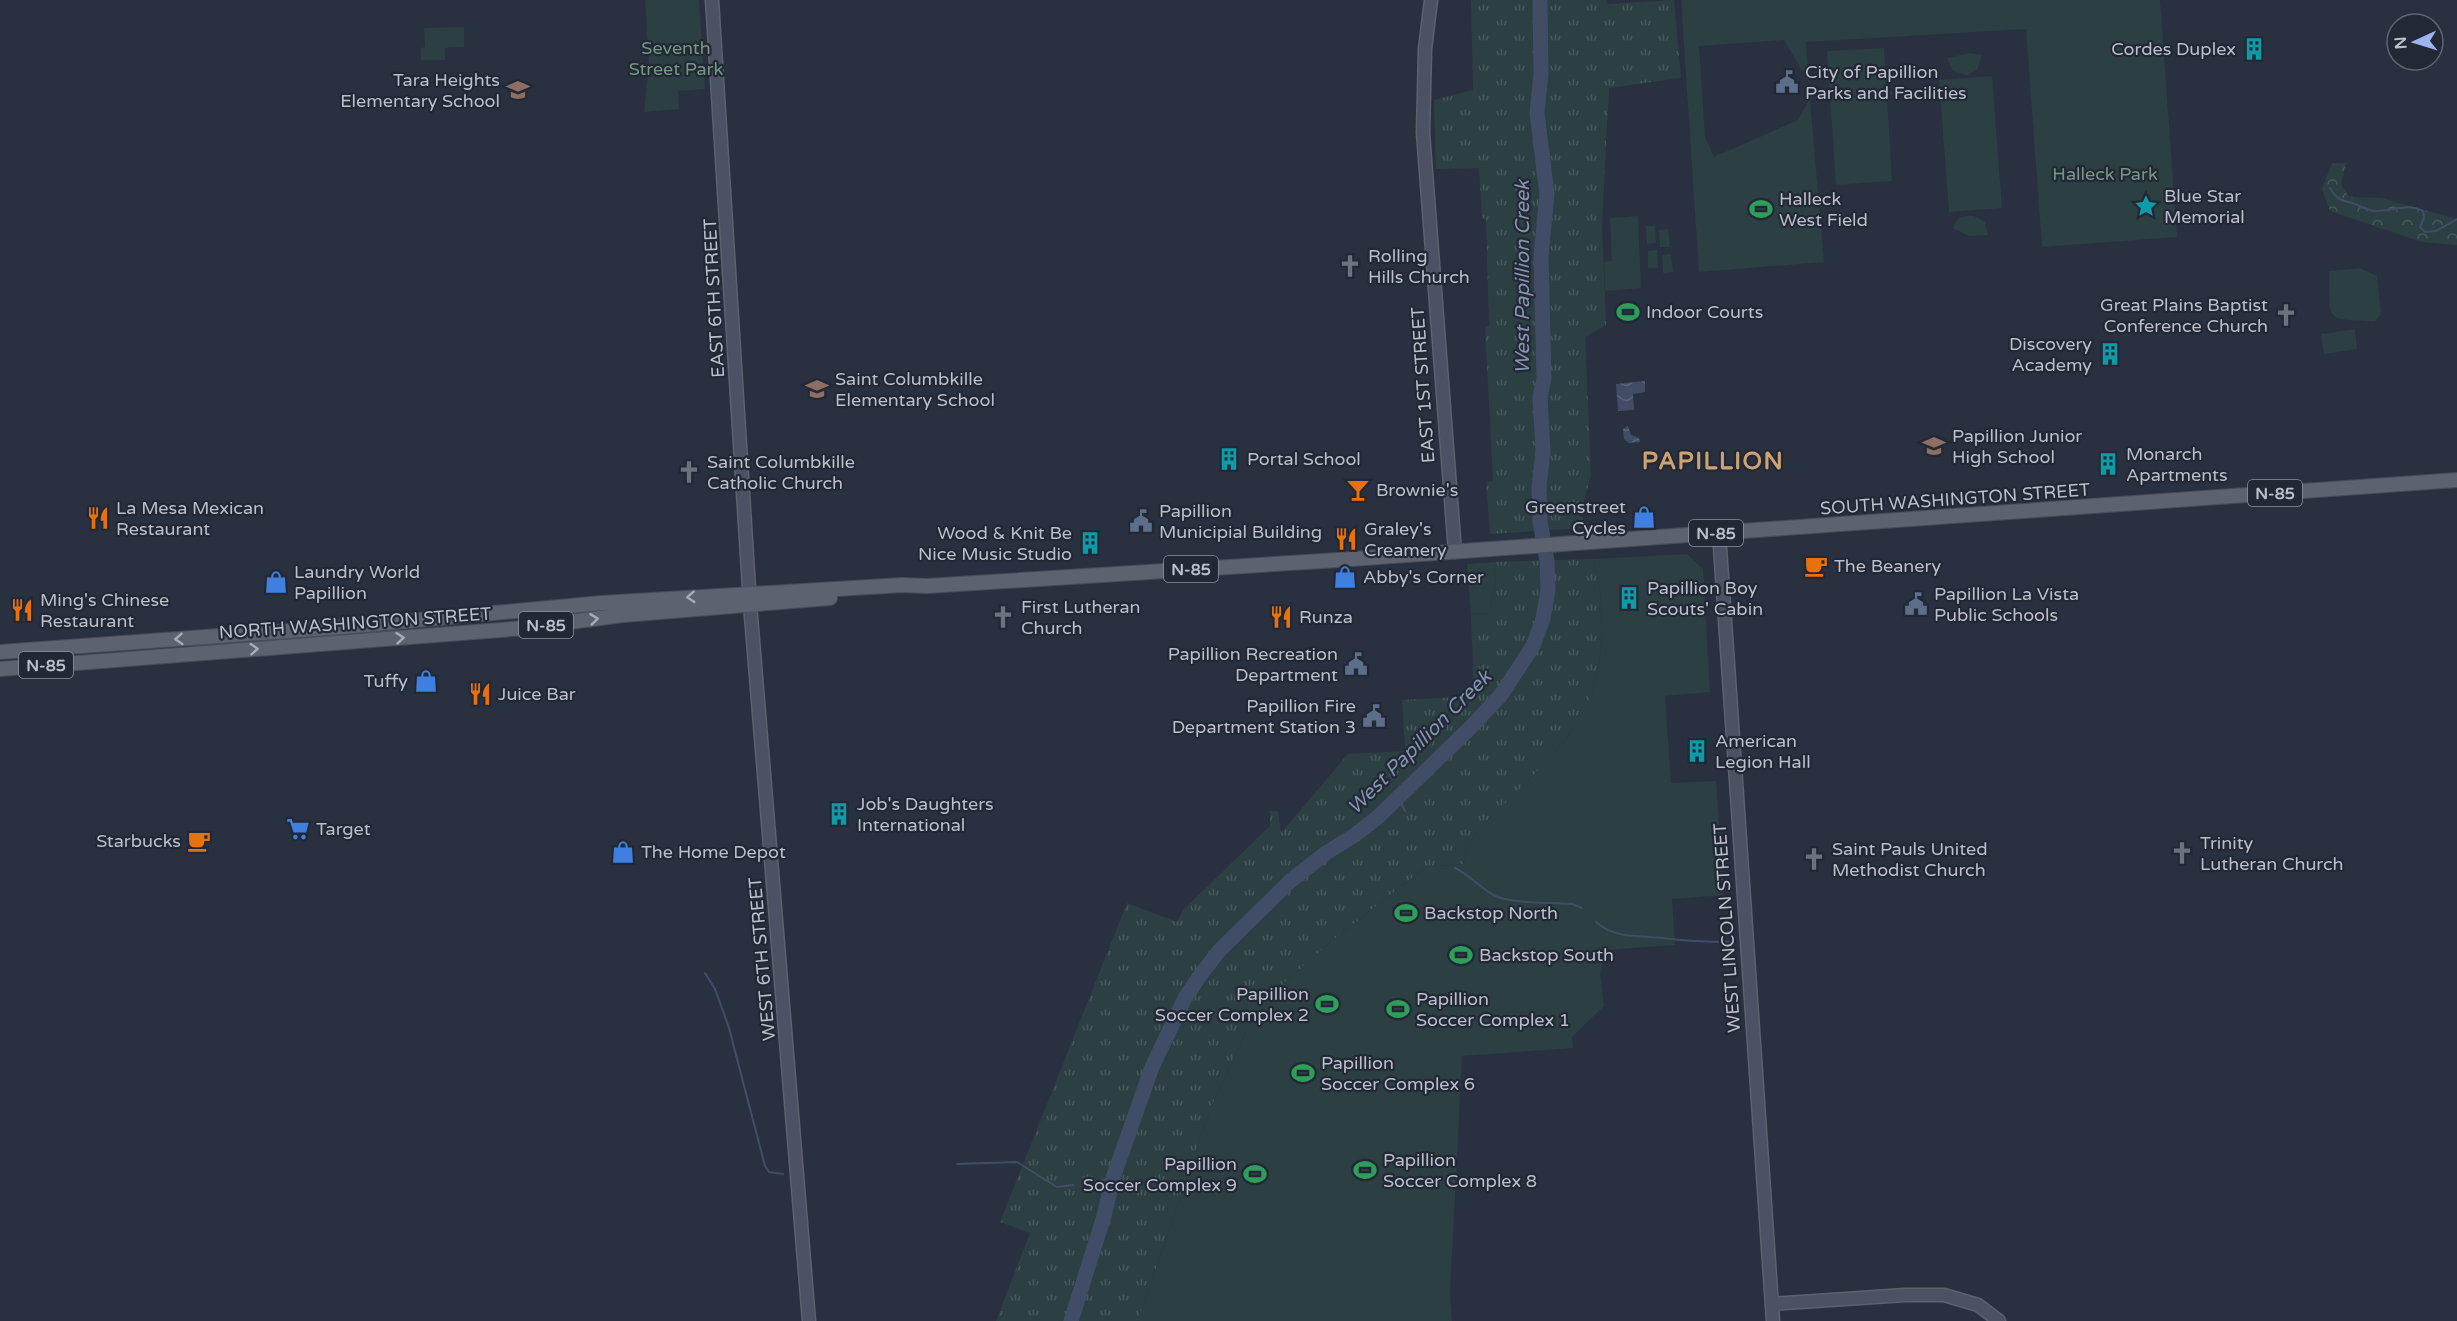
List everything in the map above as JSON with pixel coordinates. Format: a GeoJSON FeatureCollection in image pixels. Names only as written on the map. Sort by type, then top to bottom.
{"type":"FeatureCollection","features":[{"type":"Feature","properties":{"kind":"main road","name":"EAST 6TH STREET"},"geometry":{"type":"LineString","coordinates":[[712,0],[750,599]]}},
{"type":"Feature","properties":{"kind":"main road","name":"EAST 1ST STREET"},"geometry":{"type":"LineString","coordinates":[[1431,0],[1425,49],[1423,133],[1455,552]]}},
{"type":"Feature","properties":{"kind":"main road","name":"SOUTH WASHINGTON STREET"},"geometry":{"type":"LineString","coordinates":[[1455,552],[2457,480]]}},
{"type":"Feature","properties":{"kind":"main road","name":"WEST LINCOLN STREET"},"geometry":{"type":"LineString","coordinates":[[1719,533],[1773,1321]]}},
{"type":"Feature","properties":{"kind":"main road","name":"NORTH WASHINGTON STREET"},"geometry":{"type":"LineString","coordinates":[[0,669],[525,628],[750,599],[902,585],[927,586],[1455,552]]}},
{"type":"Feature","properties":{"kind":"main road","name":"NORTH WASHINGTON STREET"},"geometry":{"type":"LineString","coordinates":[[0,652],[342,627],[602,603],[750,599]]}},
{"type":"Feature","properties":{"kind":"main road","name":"WEST 6TH STREET"},"geometry":{"type":"LineString","coordinates":[[750,599],[809,1321]]}},
{"type":"Feature","properties":{"kind":"main road"},"geometry":{"type":"LineString","coordinates":[[1772,1304],[1905,1295],[1944,1295],[1978,1305],[2000,1321]]}},
{"type":"Feature","properties":{"kind":"green space","name":"Seventh Street Park"},"geometry":{"type":"Polygon","coordinates":[[[645,0],[699,0],[705,89],[678,91],[679,109],[644,112],[649,64],[645,0]]]}},
{"type":"Feature","properties":{"kind":"green space"},"geometry":{"type":"Polygon","coordinates":[[[1471,0],[1607,0],[1608,4],[1674,0],[1681,78],[1609,88],[1602,225],[1606,325],[1585,337],[1591,476],[1580,515],[1583,518],[1584,528],[1490,534],[1486,482],[1493,481],[1485,327],[1489,326],[1486,219],[1482,218],[1479,168],[1436,169],[1434,100],[1473,90],[1471,0]]]}},
{"type":"Feature","properties":{"kind":"green space","name":"Halleck Park"},"geometry":{"type":"Polygon","coordinates":[[[1681,0],[2160,0],[2177,237],[2042,247],[2026,29],[1806,42],[1809,82],[1815,91],[1810,101],[1824,262],[1699,272],[1681,0]],[[1784,40],[1699,46],[1705,137],[1714,157],[1798,120],[1814,91],[1784,40]]]}},
{"type":"Feature","properties":{"kind":"green space"},"geometry":{"type":"Polygon","coordinates":[[[464,27],[464,47],[445,48],[445,60],[421,60],[421,48],[425,47],[424,28],[464,27]]]}},
{"type":"Feature","properties":{"kind":"green space"},"geometry":{"type":"Polygon","coordinates":[[[1884,48],[1886,89],[1894,93],[1887,97],[1892,181],[1836,185],[1827,51],[1884,48]]]}},
{"type":"Feature","properties":{"kind":"green space"},"geometry":{"type":"Polygon","coordinates":[[[1970,53],[1982,55],[1977,70],[1967,75],[1953,71],[1947,58],[1970,53]]]}},
{"type":"Feature","properties":{"kind":"green space"},"geometry":{"type":"Polygon","coordinates":[[[1992,76],[2002,208],[1949,212],[1939,80],[1992,76]]]}},
{"type":"Feature","properties":{"kind":"green space"},"geometry":{"type":"Polygon","coordinates":[[[2332,163],[2346,163],[2341,184],[2349,197],[2381,198],[2457,219],[2457,245],[2422,242],[2330,211],[2322,189],[2332,163]]]}},
{"type":"Feature","properties":{"kind":"green space"},"geometry":{"type":"Polygon","coordinates":[[[1638,216],[1641,288],[1605,291],[1604,262],[1612,261],[1610,218],[1638,216]]]}},
{"type":"Feature","properties":{"kind":"green space"},"geometry":{"type":"Polygon","coordinates":[[[1974,216],[1985,222],[1988,235],[1969,236],[1953,228],[1961,218],[1974,216]]]}},
{"type":"Feature","properties":{"kind":"green space"},"geometry":{"type":"Polygon","coordinates":[[[1646,226],[1655,226],[1656,243],[1647,244],[1646,226]]]}},
{"type":"Feature","properties":{"kind":"green space"},"geometry":{"type":"Polygon","coordinates":[[[1668,229],[1670,247],[1660,247],[1659,230],[1668,229]]]}},
{"type":"Feature","properties":{"kind":"green space"},"geometry":{"type":"Polygon","coordinates":[[[1657,250],[1658,268],[1648,268],[1648,251],[1657,250]]]}},
{"type":"Feature","properties":{"kind":"green space"},"geometry":{"type":"Polygon","coordinates":[[[1671,254],[1673,272],[1663,273],[1662,255],[1671,254]]]}},
{"type":"Feature","properties":{"kind":"green space"},"geometry":{"type":"Polygon","coordinates":[[[2360,268],[2377,276],[2381,314],[2375,321],[2338,318],[2330,309],[2329,271],[2360,268]]]}},
{"type":"Feature","properties":{"kind":"green space"},"geometry":{"type":"Polygon","coordinates":[[[2355,329],[2357,349],[2324,354],[2321,334],[2355,329]]]}},
{"type":"Feature","properties":{"kind":"green space"},"geometry":{"type":"Polygon","coordinates":[[[1687,554],[1703,569],[1710,692],[1665,696],[1671,783],[1716,781],[1724,895],[1672,899],[1675,945],[1605,950],[1600,973],[1604,1006],[1572,1037],[1573,1048],[1462,1056],[1450,1294],[1452,1321],[1138,1321],[1209,1112],[1249,1025],[1285,982],[1332,941],[1426,867],[1463,864],[1472,838],[1566,739],[1588,703],[1600,659],[1601,604],[1593,559],[1687,554]]]}},
{"type":"Feature","properties":{"kind":"green space"},"geometry":{"type":"Polygon","coordinates":[[[1593,559],[1601,604],[1600,659],[1588,703],[1578,721],[1552,756],[1472,838],[1463,864],[1426,867],[1332,941],[1285,982],[1249,1025],[1209,1112],[1138,1321],[996,1321],[1030,1233],[1000,1222],[1127,903],[1177,922],[1183,910],[1270,826],[1270,811],[1278,811],[1281,833],[1348,754],[1405,751],[1402,700],[1474,696],[1471,614],[1489,613],[1496,584],[1495,562],[1593,559]]]}},
{"type":"Feature","properties":{"kind":"green space"},"geometry":{"type":"Polygon","coordinates":[[[1495,562],[1496,584],[1489,613],[1471,614],[1467,564],[1495,562]]]}},
{"type":"Feature","properties":{"kind":"water"},"geometry":{"type":"Polygon","coordinates":[[[1645,381],[1645,392],[1633,394],[1634,410],[1618,411],[1616,384],[1645,381]]]}},
{"type":"Feature","properties":{"kind":"water"},"geometry":{"type":"Polygon","coordinates":[[[1628,426],[1631,435],[1639,438],[1640,442],[1629,443],[1624,439],[1623,429],[1628,426]]]}},
{"type":"Feature","properties":{"kind":"waterway","name":"West Papillion Creek"},"geometry":{"type":"LineString","coordinates":[[1071,1321],[1104,1216],[1113,1178],[1152,1067],[1185,998],[1199,977],[1219,951],[1289,882],[1378,817],[1469,729],[1501,695],[1533,646],[1543,619],[1548,590],[1547,561],[1540,521],[1539,488],[1543,451],[1540,397],[1544,378],[1541,256],[1547,194],[1537,113],[1541,74],[1540,0]]}},
{"type":"Feature","properties":{"kind":"waterway"},"geometry":{"type":"LineString","coordinates":[[2330,188],[2340,199],[2372,210],[2417,208],[2423,211],[2424,218],[2420,227],[2425,232],[2436,231],[2457,219]]}},
{"type":"Feature","properties":{"kind":"waterway"},"geometry":{"type":"LineString","coordinates":[[1398,797],[1405,811]]}},
{"type":"Feature","properties":{"kind":"waterway"},"geometry":{"type":"LineString","coordinates":[[1455,868],[1498,897],[1524,902],[1572,904],[1582,908]]}},
{"type":"Feature","properties":{"kind":"waterway"},"geometry":{"type":"LineString","coordinates":[[1596,922],[1619,934],[1688,941],[1732,942]]}},
{"type":"Feature","properties":{"kind":"waterway"},"geometry":{"type":"LineString","coordinates":[[705,973],[715,989],[729,1028],[765,1166],[769,1172],[783,1174]]}},
{"type":"Feature","properties":{"kind":"waterway"},"geometry":{"type":"LineString","coordinates":[[957,1164],[1017,1162],[1057,1187],[1073,1185]]}},
{"type":"Feature","properties":{"kind":"waterway"},"geometry":{"type":"LineString","coordinates":[[1092,1182],[1113,1178]]}},
{"type":"Feature","properties":{"kind":"place","name":"Cordes Duplex"},"geometry":{"type":"Point","coordinates":[2254,49]}},
{"type":"Feature","properties":{"kind":"place","name":"City of Papillion Parks and Facilities"},"geometry":{"type":"Point","coordinates":[1787,82]}},
{"type":"Feature","properties":{"kind":"place","name":"Tara Heights Elementary School"},"geometry":{"type":"Point","coordinates":[518,90]}},
{"type":"Feature","properties":{"kind":"place","name":"Blue Star Memorial"},"geometry":{"type":"Point","coordinates":[2146,206]}},
{"type":"Feature","properties":{"kind":"place","name":"Halleck West Field"},"geometry":{"type":"Point","coordinates":[1761,209]}},
{"type":"Feature","properties":{"kind":"place","name":"Rolling Hills Church"},"geometry":{"type":"Point","coordinates":[1350,266]}},
{"type":"Feature","properties":{"kind":"place","name":"Indoor Courts"},"geometry":{"type":"Point","coordinates":[1628,312]}},
{"type":"Feature","properties":{"kind":"place","name":"Great Plains Baptist Conference Church"},"geometry":{"type":"Point","coordinates":[2286,315]}},
{"type":"Feature","properties":{"kind":"place","name":"Discovery Academy"},"geometry":{"type":"Point","coordinates":[2110,354]}},
{"type":"Feature","properties":{"kind":"place","name":"Saint Columbkille Elementary School"},"geometry":{"type":"Point","coordinates":[817,389]}},
{"type":"Feature","properties":{"kind":"place","name":"Papillion Junior High School"},"geometry":{"type":"Point","coordinates":[1934,446]}},
{"type":"Feature","properties":{"kind":"place","name":"Portal School"},"geometry":{"type":"Point","coordinates":[1229,459]}},
{"type":"Feature","properties":{"kind":"place","name":"Monarch Apartments"},"geometry":{"type":"Point","coordinates":[2108,464]}},
{"type":"Feature","properties":{"kind":"place","name":"Saint Columbkille Catholic Church"},"geometry":{"type":"Point","coordinates":[689,472]}},
{"type":"Feature","properties":{"kind":"place","name":"Brownie's"},"geometry":{"type":"Point","coordinates":[1358,490]}},
{"type":"Feature","properties":{"kind":"place","name":"Greenstreet Cycles"},"geometry":{"type":"Point","coordinates":[1644,517]}},
{"type":"Feature","properties":{"kind":"place","name":"La Mesa Mexican Restaurant"},"geometry":{"type":"Point","coordinates":[98,518]}},
{"type":"Feature","properties":{"kind":"place","name":"Papillion Municipial Building"},"geometry":{"type":"Point","coordinates":[1141,521]}},
{"type":"Feature","properties":{"kind":"place","name":"Graley's Creamery"},"geometry":{"type":"Point","coordinates":[1346,539]}},
{"type":"Feature","properties":{"kind":"place","name":"Wood & Knit Be Nice Music Studio"},"geometry":{"type":"Point","coordinates":[1090,543]}},
{"type":"Feature","properties":{"kind":"place","name":"The Beanery"},"geometry":{"type":"Point","coordinates":[1816,566]}},
{"type":"Feature","properties":{"kind":"place","name":"Abby's Corner"},"geometry":{"type":"Point","coordinates":[1345,577]}},
{"type":"Feature","properties":{"kind":"place","name":"Laundry World Papillion"},"geometry":{"type":"Point","coordinates":[276,582]}},
{"type":"Feature","properties":{"kind":"place","name":"Papillion Boy Scouts' Cabin"},"geometry":{"type":"Point","coordinates":[1629,598]}},
{"type":"Feature","properties":{"kind":"place","name":"Papillion La Vista Public Schools"},"geometry":{"type":"Point","coordinates":[1916,604]}},
{"type":"Feature","properties":{"kind":"place","name":"Ming's Chinese Restaurant"},"geometry":{"type":"Point","coordinates":[22,610]}},
{"type":"Feature","properties":{"kind":"place","name":"First Lutheran Church"},"geometry":{"type":"Point","coordinates":[1003,617]}},
{"type":"Feature","properties":{"kind":"place","name":"Runza"},"geometry":{"type":"Point","coordinates":[1281,617]}},
{"type":"Feature","properties":{"kind":"place","name":"Papillion Recreation Department"},"geometry":{"type":"Point","coordinates":[1356,664]}},
{"type":"Feature","properties":{"kind":"place","name":"Tuffy"},"geometry":{"type":"Point","coordinates":[426,681]}},
{"type":"Feature","properties":{"kind":"place","name":"Juice Bar"},"geometry":{"type":"Point","coordinates":[480,694]}},
{"type":"Feature","properties":{"kind":"place","name":"Papillion Fire Department Station 3"},"geometry":{"type":"Point","coordinates":[1374,716]}},
{"type":"Feature","properties":{"kind":"place","name":"American Legion Hall"},"geometry":{"type":"Point","coordinates":[1697,751]}},
{"type":"Feature","properties":{"kind":"place","name":"Job's Daughters International"},"geometry":{"type":"Point","coordinates":[839,814]}},
{"type":"Feature","properties":{"kind":"place","name":"Target"},"geometry":{"type":"Point","coordinates":[298,829]}},
{"type":"Feature","properties":{"kind":"place","name":"Starbucks"},"geometry":{"type":"Point","coordinates":[199,841]}},
{"type":"Feature","properties":{"kind":"place","name":"The Home Depot"},"geometry":{"type":"Point","coordinates":[623,852]}},
{"type":"Feature","properties":{"kind":"place","name":"Trinity Lutheran Church"},"geometry":{"type":"Point","coordinates":[2182,853]}},
{"type":"Feature","properties":{"kind":"place","name":"Saint Pauls United Methodist Church"},"geometry":{"type":"Point","coordinates":[1814,859]}},
{"type":"Feature","properties":{"kind":"place","name":"Backstop North"},"geometry":{"type":"Point","coordinates":[1406,913]}},
{"type":"Feature","properties":{"kind":"place","name":"Backstop South"},"geometry":{"type":"Point","coordinates":[1461,955]}},
{"type":"Feature","properties":{"kind":"place","name":"Papillion Soccer Complex 2"},"geometry":{"type":"Point","coordinates":[1327,1004]}},
{"type":"Feature","properties":{"kind":"place","name":"Papillion Soccer Complex 1"},"geometry":{"type":"Point","coordinates":[1398,1009]}},
{"type":"Feature","properties":{"kind":"place","name":"Papillion Soccer Complex 6"},"geometry":{"type":"Point","coordinates":[1303,1073]}},
{"type":"Feature","properties":{"kind":"place","name":"Papillion Soccer Complex 8"},"geometry":{"type":"Point","coordinates":[1365,1170]}},
{"type":"Feature","properties":{"kind":"place","name":"Papillion Soccer Complex 9"},"geometry":{"type":"Point","coordinates":[1255,1174]}},
{"type":"Feature","properties":{"kind":"district","name":"PAPILLION"},"geometry":{"type":"Point","coordinates":[1713,461]}}]}
